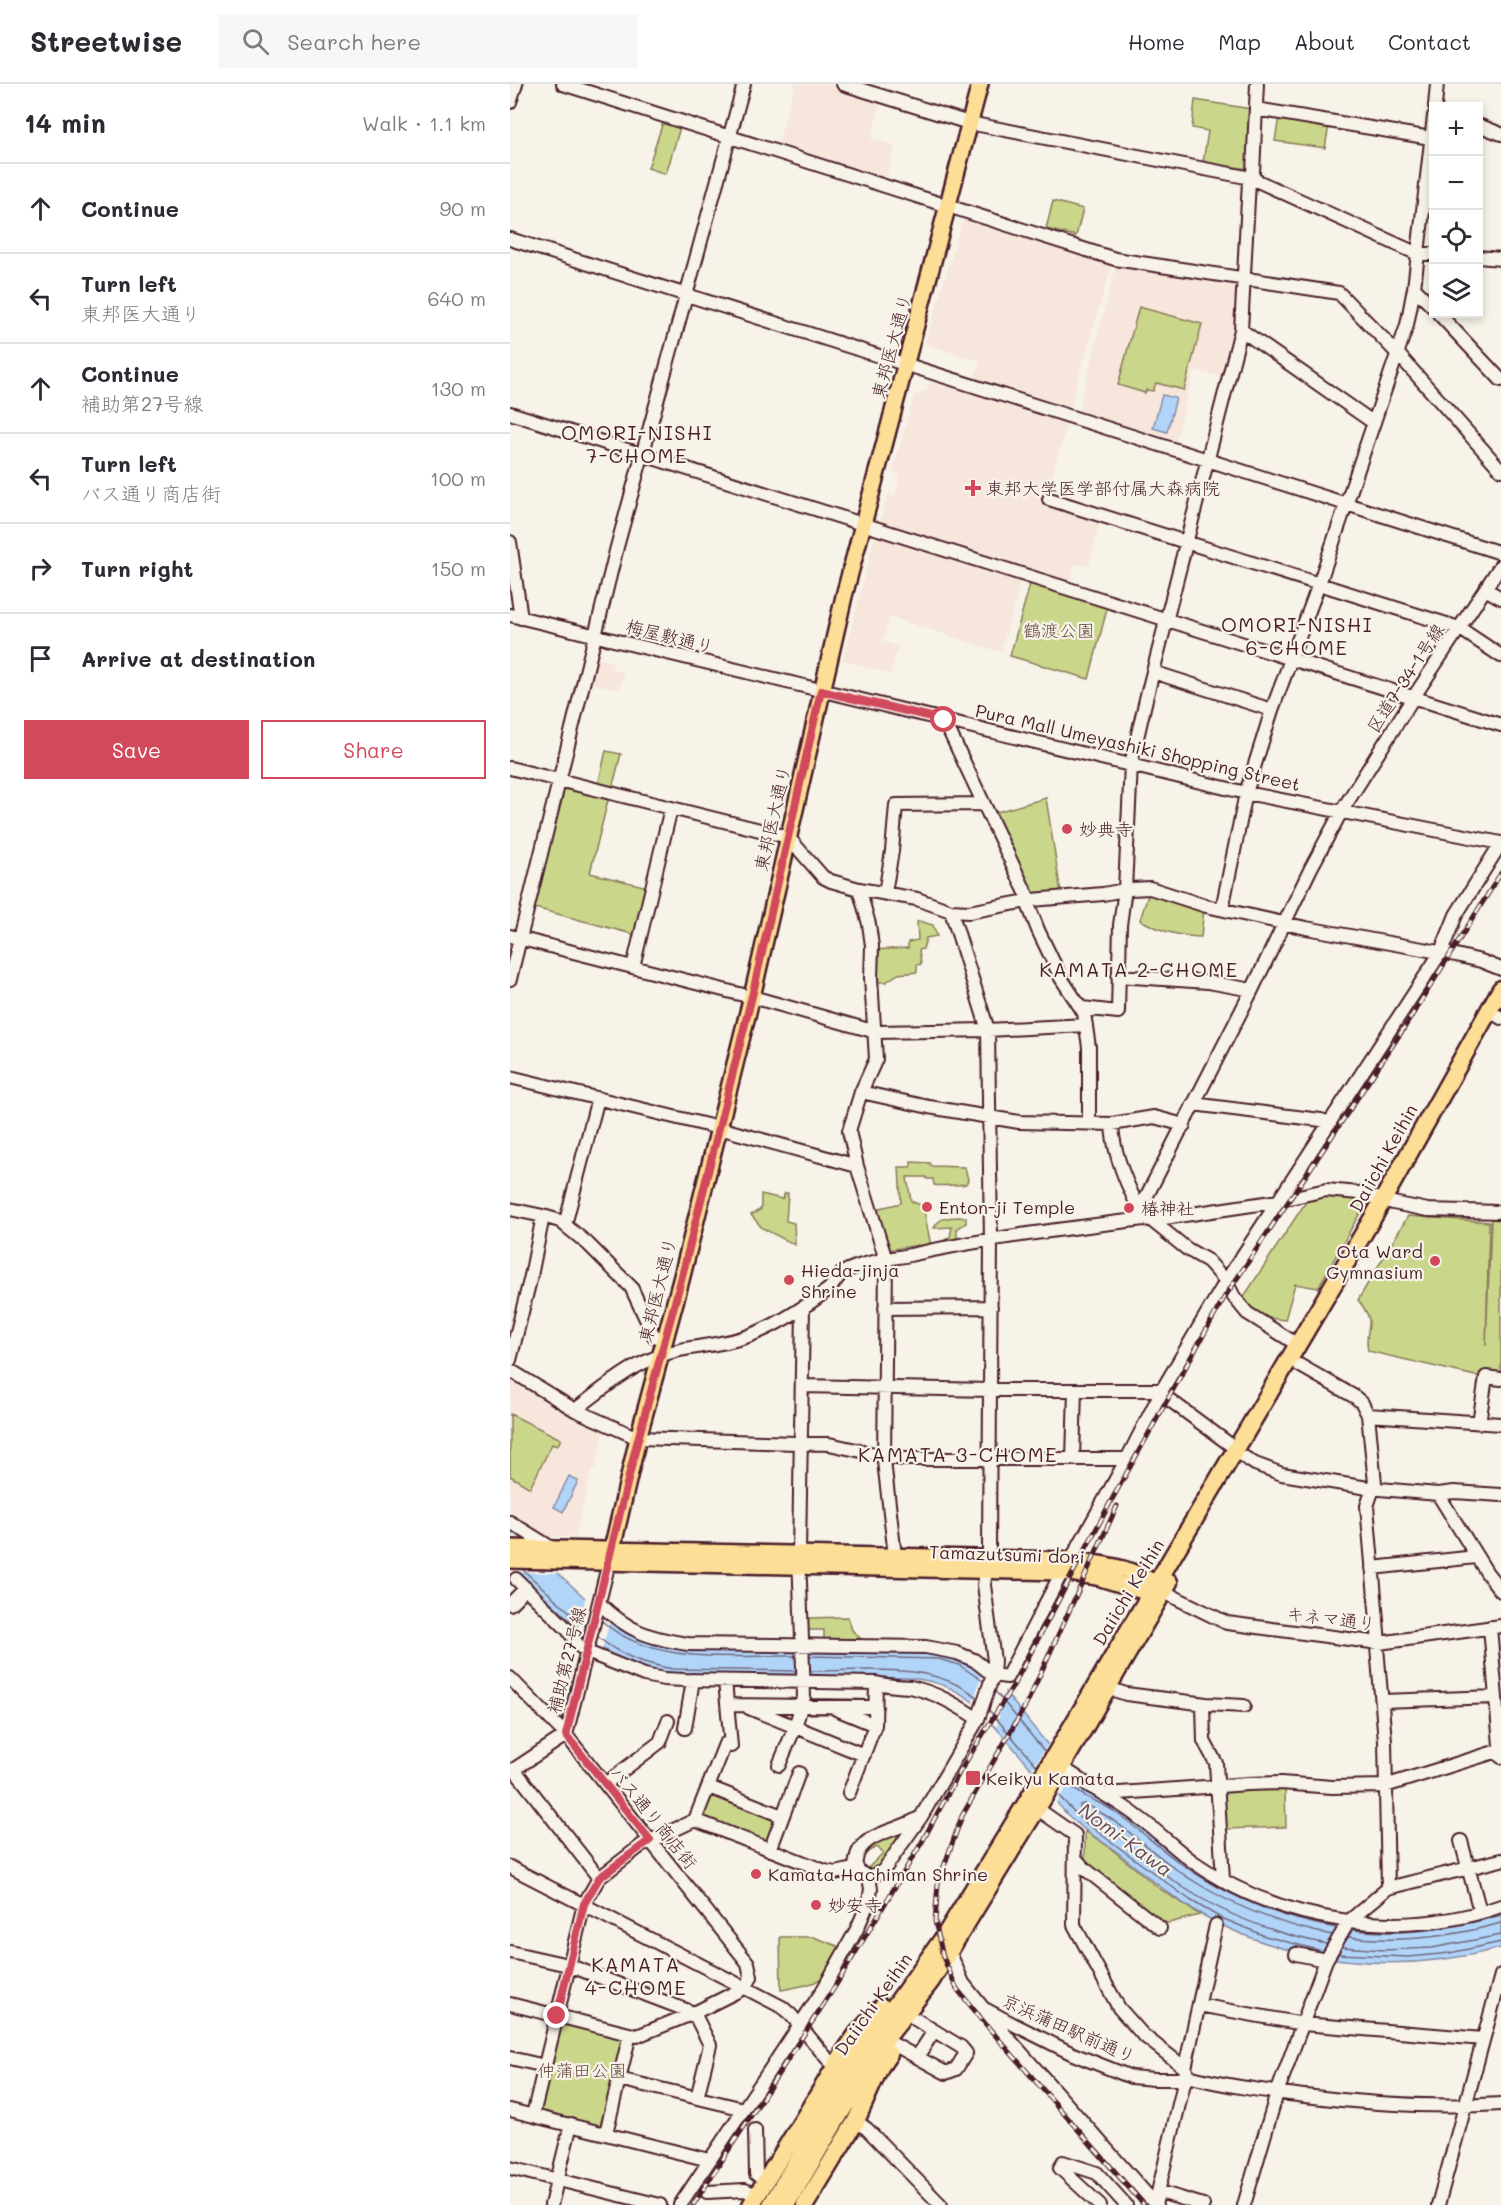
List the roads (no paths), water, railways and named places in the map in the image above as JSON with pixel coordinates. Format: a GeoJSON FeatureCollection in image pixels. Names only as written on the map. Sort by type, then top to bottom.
{"type":"FeatureCollection","features":[{"type":"Feature","properties":{"kind":"highway","name":"Daiichi Keihin"},"geometry":{"type":"LineString","coordinates":[[1063,1764],[1156,1589],[1240,1453],[1299,1365],[1501,989]]}},
{"type":"Feature","properties":{"kind":"highway","name":"Daiichi Keihin"},"geometry":{"type":"LineString","coordinates":[[1240,1453],[1298,1345],[1500,1015]]}},
{"type":"Feature","properties":{"kind":"highway","name":"Daiichi Keihin"},"geometry":{"type":"LineString","coordinates":[[786,2205],[881,2045],[931,1981],[1043,1787],[1063,1764],[1108,1688],[1156,1589]]}},
{"type":"Feature","properties":{"kind":"highway","name":"Daiichi Keihin"},"geometry":{"type":"LineString","coordinates":[[771,2205],[856,2060],[879,2025],[917,1978],[1032,1805]]}},
{"type":"Feature","properties":{"kind":"highway"},"geometry":{"type":"LineString","coordinates":[[805,2205],[856,2121],[880,2067],[939,1982],[949,1951]]}},
{"type":"Feature","properties":{"kind":"highway"},"geometry":{"type":"LineString","coordinates":[[753,2200],[857,2034],[892,1997],[917,1978]]}},
{"type":"Feature","properties":{"kind":"main road","name":"東邦医大通り"},"geometry":{"type":"LineString","coordinates":[[610,1556],[638,1438],[752,997],[821,691],[980,84]]}},
{"type":"Feature","properties":{"kind":"main road","name":"Tamazutsumi dori"},"geometry":{"type":"LineString","coordinates":[[510,1548],[534,1548],[549,1554]]}},
{"type":"Feature","properties":{"kind":"main road","name":"Tamazutsumi dori"},"geometry":{"type":"LineString","coordinates":[[510,1560],[549,1554],[1067,1566],[1097,1577],[1156,1589]]}},
{"type":"Feature","properties":{"kind":"main road","name":"Tamazutsumi dori"},"geometry":{"type":"LineString","coordinates":[[800,1560],[895,1556],[986,1564]]}},
{"type":"Feature","properties":{"kind":"street"},"geometry":{"type":"LineString","coordinates":[[510,102],[516,84]]}},
{"type":"Feature","properties":{"kind":"street"},"geometry":{"type":"LineString","coordinates":[[563,84],[1115,259],[1339,293],[1398,354],[1501,470]]}},
{"type":"Feature","properties":{"kind":"street"},"geometry":{"type":"LineString","coordinates":[[510,980],[515,938],[559,780],[642,454],[744,84]]}},
{"type":"Feature","properties":{"kind":"street"},"geometry":{"type":"LineString","coordinates":[[843,84],[969,123],[1251,178],[1418,254],[1429,255]]}},
{"type":"Feature","properties":{"kind":"street"},"geometry":{"type":"LineString","coordinates":[[1082,1008],[1118,1012],[1120,925],[1125,889],[1131,765],[1241,330],[1257,84]]}},
{"type":"Feature","properties":{"kind":"street"},"geometry":{"type":"LineString","coordinates":[[1435,102],[1437,84]]}},
{"type":"Feature","properties":{"kind":"street"},"geometry":{"type":"LineString","coordinates":[[1256,109],[1429,138]]}},
{"type":"Feature","properties":{"kind":"street"},"geometry":{"type":"LineString","coordinates":[[1483,127],[1501,134]]}},
{"type":"Feature","properties":{"kind":"street"},"geometry":{"type":"LineString","coordinates":[[1222,909],[1246,794],[1272,710],[1319,584],[1407,325],[1414,288],[1429,156]]}},
{"type":"Feature","properties":{"kind":"street"},"geometry":{"type":"LineString","coordinates":[[510,239],[1501,553]]}},
{"type":"Feature","properties":{"kind":"street"},"geometry":{"type":"LineString","coordinates":[[1483,257],[1501,259]]}},
{"type":"Feature","properties":{"kind":"street"},"geometry":{"type":"LineString","coordinates":[[1414,288],[1429,303]]}},
{"type":"Feature","properties":{"kind":"street"},"geometry":{"type":"LineString","coordinates":[[1443,318],[1501,380]]}},
{"type":"Feature","properties":{"kind":"street"},"geometry":{"type":"LineString","coordinates":[[1241,330],[1374,423]]}},
{"type":"Feature","properties":{"kind":"street"},"geometry":{"type":"LineString","coordinates":[[510,413],[1501,725]]}},
{"type":"Feature","properties":{"kind":"street"},"geometry":{"type":"LineString","coordinates":[[1049,499],[1459,628],[1501,656]]}},
{"type":"Feature","properties":{"kind":"street"},"geometry":{"type":"LineString","coordinates":[[510,542],[515,616]]}},
{"type":"Feature","properties":{"kind":"street","name":"区道7-34-1号線"},"geometry":{"type":"LineString","coordinates":[[1144,1216],[1193,1104],[1341,812],[1501,565]]}},
{"type":"Feature","properties":{"kind":"street"},"geometry":{"type":"LineString","coordinates":[[1485,589],[1501,598]]}},
{"type":"Feature","properties":{"kind":"street","name":"梅屋敷通り"},"geometry":{"type":"LineString","coordinates":[[515,616],[821,691]]}},
{"type":"Feature","properties":{"kind":"street"},"geometry":{"type":"LineString","coordinates":[[1153,672],[1272,710]]}},
{"type":"Feature","properties":{"kind":"street","name":"Pura Mall Umeyashiki Shopping Street"},"geometry":{"type":"LineString","coordinates":[[821,691],[1246,794],[1501,843]]}},
{"type":"Feature","properties":{"kind":"street"},"geometry":{"type":"LineString","coordinates":[[944,720],[1026,895],[1038,930],[1061,978],[1082,1008],[1089,1047],[1089,1123]]}},
{"type":"Feature","properties":{"kind":"street"},"geometry":{"type":"LineString","coordinates":[[510,768],[788,837],[823,877],[831,881],[860,889],[917,899],[951,911],[969,912],[1027,901],[1150,888],[1222,909],[1306,928],[1441,952],[1481,961],[1501,969]]}},
{"type":"Feature","properties":{"kind":"street"},"geometry":{"type":"LineString","coordinates":[[885,893],[896,805],[984,804]]}},
{"type":"Feature","properties":{"kind":"street"},"geometry":{"type":"LineString","coordinates":[[633,967],[671,808]]}},
{"type":"Feature","properties":{"kind":"street"},"geometry":{"type":"LineString","coordinates":[[598,1604],[625,1625],[653,1637],[670,1641],[688,1644],[926,1647],[944,1650],[974,1660],[993,1677],[1007,1677],[1226,1281],[1441,952],[1456,915],[1501,843]]}},
{"type":"Feature","properties":{"kind":"street"},"geometry":{"type":"LineString","coordinates":[[860,889],[872,946],[871,978],[876,1059],[861,1092],[849,1131],[856,1166],[886,1260],[884,1456],[895,1556]]}},
{"type":"Feature","properties":{"kind":"street"},"geometry":{"type":"LineString","coordinates":[[869,1877],[883,1871],[921,1817],[979,1717],[993,1677],[994,1661],[984,1585],[990,1459],[991,1241],[988,1030],[951,911]]}},
{"type":"Feature","properties":{"kind":"street"},"geometry":{"type":"LineString","coordinates":[[515,938],[752,997],[876,1032],[1086,1025]]}},
{"type":"Feature","properties":{"kind":"street"},"geometry":{"type":"LineString","coordinates":[[1118,976],[1209,982],[1252,990]]}},
{"type":"Feature","properties":{"kind":"street"},"geometry":{"type":"LineString","coordinates":[[510,1077],[719,1128],[856,1166]]}},
{"type":"Feature","properties":{"kind":"street"},"geometry":{"type":"LineString","coordinates":[[861,1092],[1019,1122],[1112,1124],[1154,1117],[1184,1125]]}},
{"type":"Feature","properties":{"kind":"street"},"geometry":{"type":"LineString","coordinates":[[565,1225],[598,1098]]}},
{"type":"Feature","properties":{"kind":"street"},"geometry":{"type":"LineString","coordinates":[[1193,1104],[1330,1123]]}},
{"type":"Feature","properties":{"kind":"street"},"geometry":{"type":"LineString","coordinates":[[1112,1124],[1112,1138],[1122,1168],[1144,1216],[1187,1249],[1208,1261],[1226,1281],[1234,1297],[1247,1313],[1298,1345]]}},
{"type":"Feature","properties":{"kind":"street"},"geometry":{"type":"LineString","coordinates":[[575,1410],[631,1367],[679,1350],[748,1337],[773,1327],[832,1286],[842,1273],[943,1247],[1144,1216],[1278,1200],[1311,1192],[1339,1189],[1428,1210],[1501,1212]]}},
{"type":"Feature","properties":{"kind":"street"},"geometry":{"type":"LineString","coordinates":[[510,1209],[543,1216],[565,1225],[588,1244],[625,1279],[654,1336],[665,1339]]}},
{"type":"Feature","properties":{"kind":"street"},"geometry":{"type":"LineString","coordinates":[[510,1360],[543,1216]]}},
{"type":"Feature","properties":{"kind":"street"},"geometry":{"type":"LineString","coordinates":[[885,1308],[991,1307]]}},
{"type":"Feature","properties":{"kind":"street"},"geometry":{"type":"LineString","coordinates":[[780,1765],[803,1705],[800,1560],[803,1308]]}},
{"type":"Feature","properties":{"kind":"street"},"geometry":{"type":"LineString","coordinates":[[1299,1365],[1355,1397],[1362,1403],[1368,1415],[1374,1488],[1367,1506],[1379,1643],[1377,1647],[1382,1701],[1388,1888]]}},
{"type":"Feature","properties":{"kind":"street"},"geometry":{"type":"LineString","coordinates":[[510,1370],[575,1410],[638,1438],[801,1443],[839,1446],[906,1459],[1127,1459]]}},
{"type":"Feature","properties":{"kind":"street"},"geometry":{"type":"LineString","coordinates":[[1479,1422],[1486,1377],[1501,1379]]}},
{"type":"Feature","properties":{"kind":"street"},"geometry":{"type":"LineString","coordinates":[[802,1386],[1075,1390],[1165,1394],[1255,1464],[1282,1474],[1374,1488],[1438,1494],[1454,1492],[1501,1495]]}},
{"type":"Feature","properties":{"kind":"street"},"geometry":{"type":"LineString","coordinates":[[1073,1459],[1075,1390]]}},
{"type":"Feature","properties":{"kind":"street"},"geometry":{"type":"LineString","coordinates":[[1368,1415],[1501,1424]]}},
{"type":"Feature","properties":{"kind":"street"},"geometry":{"type":"LineString","coordinates":[[1438,1494],[1476,1557],[1501,1592]]}},
{"type":"Feature","properties":{"kind":"street"},"geometry":{"type":"LineString","coordinates":[[510,1522],[549,1554]]}},
{"type":"Feature","properties":{"kind":"street","name":"補助第27号線"},"geometry":{"type":"LineString","coordinates":[[512,1770],[566,1735],[610,1556]]}},
{"type":"Feature","properties":{"kind":"street"},"geometry":{"type":"LineString","coordinates":[[1372,1568],[1476,1557]]}},
{"type":"Feature","properties":{"kind":"street"},"geometry":{"type":"LineString","coordinates":[[516,1579],[588,1646],[644,1675],[664,1679],[725,1682],[803,1680],[876,1683],[909,1687],[933,1694],[979,1717]]}},
{"type":"Feature","properties":{"kind":"street"},"geometry":{"type":"LineString","coordinates":[[510,1604],[526,1588]]}},
{"type":"Feature","properties":{"kind":"street","name":"キネマ通り"},"geometry":{"type":"LineString","coordinates":[[1156,1589],[1227,1623],[1379,1643],[1496,1627]]}},
{"type":"Feature","properties":{"kind":"street"},"geometry":{"type":"LineString","coordinates":[[1496,1627],[1496,1697],[1501,1756]]}},
{"type":"Feature","properties":{"kind":"street","name":"バス通り商店街"},"geometry":{"type":"LineString","coordinates":[[510,1678],[566,1735],[748,1963],[751,1977],[746,1987]]}},
{"type":"Feature","properties":{"kind":"street"},"geometry":{"type":"LineString","coordinates":[[685,1728],[693,1680]]}},
{"type":"Feature","properties":{"kind":"street"},"geometry":{"type":"LineString","coordinates":[[533,2115],[584,1904],[599,1878],[650,1840],[695,1820],[728,1745],[734,1705],[725,1682]]}},
{"type":"Feature","properties":{"kind":"street"},"geometry":{"type":"LineString","coordinates":[[849,1793],[875,1725],[876,1683]]}},
{"type":"Feature","properties":{"kind":"street"},"geometry":{"type":"LineString","coordinates":[[1108,1688],[1126,1694],[1203,1704],[1244,1706]]}},
{"type":"Feature","properties":{"kind":"street"},"geometry":{"type":"LineString","coordinates":[[1382,1701],[1496,1697]]}},
{"type":"Feature","properties":{"kind":"street"},"geometry":{"type":"LineString","coordinates":[[1203,1704],[1204,1741],[1216,1763],[1223,1880]]}},
{"type":"Feature","properties":{"kind":"street"},"geometry":{"type":"LineString","coordinates":[[734,1705],[876,1707]]}},
{"type":"Feature","properties":{"kind":"street"},"geometry":{"type":"LineString","coordinates":[[734,1705],[864,1755]]}},
{"type":"Feature","properties":{"kind":"street"},"geometry":{"type":"LineString","coordinates":[[830,1706],[875,1725]]}},
{"type":"Feature","properties":{"kind":"street"},"geometry":{"type":"LineString","coordinates":[[605,1784],[660,1742],[668,1722]]}},
{"type":"Feature","properties":{"kind":"street"},"geometry":{"type":"LineString","coordinates":[[1105,1794],[1218,1785],[1281,1783],[1332,1787],[1385,1786],[1501,1750]]}},
{"type":"Feature","properties":{"kind":"street"},"geometry":{"type":"LineString","coordinates":[[1063,1764],[1138,1816],[1196,1863],[1223,1880],[1286,1907],[1343,1920],[1380,1923],[1420,1922],[1470,1914],[1501,1906]]}},
{"type":"Feature","properties":{"kind":"street"},"geometry":{"type":"LineString","coordinates":[[512,1770],[599,1878]]}},
{"type":"Feature","properties":{"kind":"street"},"geometry":{"type":"LineString","coordinates":[[770,1850],[799,1773]]}},
{"type":"Feature","properties":{"kind":"street"},"geometry":{"type":"LineString","coordinates":[[709,1787],[782,1816]]}},
{"type":"Feature","properties":{"kind":"street"},"geometry":{"type":"LineString","coordinates":[[1032,1805],[1075,1835],[1074,1925],[1119,2008],[1143,2035],[1186,2072]]}},
{"type":"Feature","properties":{"kind":"street"},"geometry":{"type":"LineString","coordinates":[[680,2205],[823,1990],[857,1929],[871,1895],[869,1877],[857,1868],[855,1863],[857,1855],[868,1841],[882,1832],[905,1827],[921,1817]]}},
{"type":"Feature","properties":{"kind":"street"},"geometry":{"type":"LineString","coordinates":[[695,1820],[835,1874],[857,1868]]}},
{"type":"Feature","properties":{"kind":"street"},"geometry":{"type":"LineString","coordinates":[[896,1830],[904,1842]]}},
{"type":"Feature","properties":{"kind":"street"},"geometry":{"type":"LineString","coordinates":[[1461,1841],[1478,1904]]}},
{"type":"Feature","properties":{"kind":"street"},"geometry":{"type":"LineString","coordinates":[[1076,1859],[1085,1869],[1160,1928]]}},
{"type":"Feature","properties":{"kind":"street"},"geometry":{"type":"LineString","coordinates":[[1244,2205],[1277,2093],[1326,1959],[1343,1920],[1388,1888],[1501,1860]]}},
{"type":"Feature","properties":{"kind":"street"},"geometry":{"type":"LineString","coordinates":[[510,1867],[782,2007],[835,2068]]}},
{"type":"Feature","properties":{"kind":"street"},"geometry":{"type":"LineString","coordinates":[[1157,2201],[1216,1925]]}},
{"type":"Feature","properties":{"kind":"street","name":"京浜蒲田駅前通り"},"geometry":{"type":"LineString","coordinates":[[949,1951],[963,1983],[983,2008],[1051,2043],[1131,2077],[1179,2079],[1186,2072],[1277,2093],[1375,2103],[1464,2106],[1501,2104]]}},
{"type":"Feature","properties":{"kind":"street"},"geometry":{"type":"LineString","coordinates":[[510,1952],[568,1965],[694,2013],[710,2045],[697,2098]]}},
{"type":"Feature","properties":{"kind":"street"},"geometry":{"type":"LineString","coordinates":[[1296,1954],[1326,1959]]}},
{"type":"Feature","properties":{"kind":"street"},"geometry":{"type":"LineString","coordinates":[[1438,2205],[1501,1975]]}},
{"type":"Feature","properties":{"kind":"street"},"geometry":{"type":"LineString","coordinates":[[510,2004],[637,2036],[694,2013],[746,1987]]}},
{"type":"Feature","properties":{"kind":"street"},"geometry":{"type":"LineString","coordinates":[[1199,2004],[1303,2024],[1483,2039]]}},
{"type":"Feature","properties":{"kind":"street"},"geometry":{"type":"LineString","coordinates":[[983,2008],[1157,2201],[1203,2205]]}},
{"type":"Feature","properties":{"kind":"street"},"geometry":{"type":"LineString","coordinates":[[895,2045],[946,2073],[956,2069],[966,2053],[961,2047],[915,2019]]}},
{"type":"Feature","properties":{"kind":"street"},"geometry":{"type":"LineString","coordinates":[[916,2057],[934,2031]]}},
{"type":"Feature","properties":{"kind":"street"},"geometry":{"type":"LineString","coordinates":[[606,2133],[630,2034]]}},
{"type":"Feature","properties":{"kind":"street"},"geometry":{"type":"LineString","coordinates":[[510,2058],[545,2066]]}},
{"type":"Feature","properties":{"kind":"street"},"geometry":{"type":"LineString","coordinates":[[619,2079],[744,2109]]}},
{"type":"Feature","properties":{"kind":"street"},"geometry":{"type":"LineString","coordinates":[[510,2110],[709,2160]]}},
{"type":"Feature","properties":{"kind":"street"},"geometry":{"type":"LineString","coordinates":[[856,2121],[867,2129],[941,2205]]}},
{"type":"Feature","properties":{"kind":"street"},"geometry":{"type":"LineString","coordinates":[[551,2205],[571,2124]]}},
{"type":"Feature","properties":{"kind":"street"},"geometry":{"type":"LineString","coordinates":[[755,2130],[756,2174],[766,2180]]}},
{"type":"Feature","properties":{"kind":"street"},"geometry":{"type":"LineString","coordinates":[[1100,2205],[1060,2168],[1064,2162],[1097,2173],[1126,2205]]}},
{"type":"Feature","properties":{"kind":"street"},"geometry":{"type":"LineString","coordinates":[[510,2168],[660,2205]]}},
{"type":"Feature","properties":{"kind":"street"},"geometry":{"type":"LineString","coordinates":[[707,2192],[745,2190],[753,2200]]}},
{"type":"Feature","properties":{"kind":"water"},"geometry":{"type":"Polygon","coordinates":[[[1162,395],[1176,398],[1167,432],[1153,428],[1162,395]]]}},
{"type":"Feature","properties":{"kind":"water"},"geometry":{"type":"Polygon","coordinates":[[[569,1476],[578,1481],[563,1512],[554,1507],[569,1476]]]}},
{"type":"Feature","properties":{"kind":"water","name":"Nomi-Kawa"},"geometry":{"type":"Polygon","coordinates":[[[510,1529],[609,1620],[646,1640],[930,1652],[951,1656],[974,1666],[1005,1692],[1052,1750],[1111,1802],[1214,1878],[1359,1924],[1501,1909],[1501,1948],[1461,1957],[1420,1962],[1379,1963],[1339,1960],[1260,1941],[1222,1925],[1177,1899],[1076,1822],[973,1702],[951,1688],[926,1680],[909,1678],[673,1675],[637,1665],[603,1649],[510,1566],[510,1529]]]}},
{"type":"Feature","properties":{"kind":"railway"},"geometry":{"type":"LineString","coordinates":[[693,2205],[836,1985],[922,1842],[959,1773],[1014,1684],[1110,1503],[1224,1298],[1406,1025],[1501,873]]}},
{"type":"Feature","properties":{"kind":"railway"},"geometry":{"type":"LineString","coordinates":[[1117,1506],[1027,1703],[962,1816],[938,1883],[935,1921],[943,1957],[957,1989],[1144,2205]]}},
{"type":"Feature","properties":{"kind":"place","name":"東邦大学医学部付属大森病院"},"geometry":{"type":"Point","coordinates":[973,488]}},
{"type":"Feature","properties":{"kind":"place","name":"妙典寺"},"geometry":{"type":"Point","coordinates":[1067,829]}},
{"type":"Feature","properties":{"kind":"place","name":"Enton-ji Temple"},"geometry":{"type":"Point","coordinates":[927,1207]}},
{"type":"Feature","properties":{"kind":"place","name":"椿神社"},"geometry":{"type":"Point","coordinates":[1129,1208]}},
{"type":"Feature","properties":{"kind":"place","name":"Ota Ward Gymnasium"},"geometry":{"type":"Point","coordinates":[1435,1261]}},
{"type":"Feature","properties":{"kind":"place","name":"Hieda-jinja Shrine"},"geometry":{"type":"Point","coordinates":[789,1280]}},
{"type":"Feature","properties":{"kind":"place","name":"Keikyu Kamata"},"geometry":{"type":"Point","coordinates":[973,1778]}},
{"type":"Feature","properties":{"kind":"place","name":"Kamata Hachiman Shrine"},"geometry":{"type":"Point","coordinates":[756,1874]}},
{"type":"Feature","properties":{"kind":"place","name":"妙安寺"},"geometry":{"type":"Point","coordinates":[816,1905]}},
{"type":"Feature","properties":{"kind":"district","name":"OMORI-NISHI 7-CHOME"},"geometry":{"type":"Point","coordinates":[637,444]}},
{"type":"Feature","properties":{"kind":"district","name":"OMORI-NISHI 6-CHOME"},"geometry":{"type":"Point","coordinates":[1297,636]}},
{"type":"Feature","properties":{"kind":"district","name":"KAMATA 2-CHOME"},"geometry":{"type":"Point","coordinates":[1139,969]}},
{"type":"Feature","properties":{"kind":"district","name":"KAMATA 3-CHOME"},"geometry":{"type":"Point","coordinates":[958,1454]}},
{"type":"Feature","properties":{"kind":"district","name":"KAMATA 4-CHOME"},"geometry":{"type":"Point","coordinates":[636,1976]}},
{"type":"Feature","properties":{"kind":"park label","name":"鶴渡公園"},"geometry":{"type":"Point","coordinates":[1059,630]}},
{"type":"Feature","properties":{"kind":"park label","name":"仲蒲田公園"},"geometry":{"type":"Point","coordinates":[582,2070]}}]}
